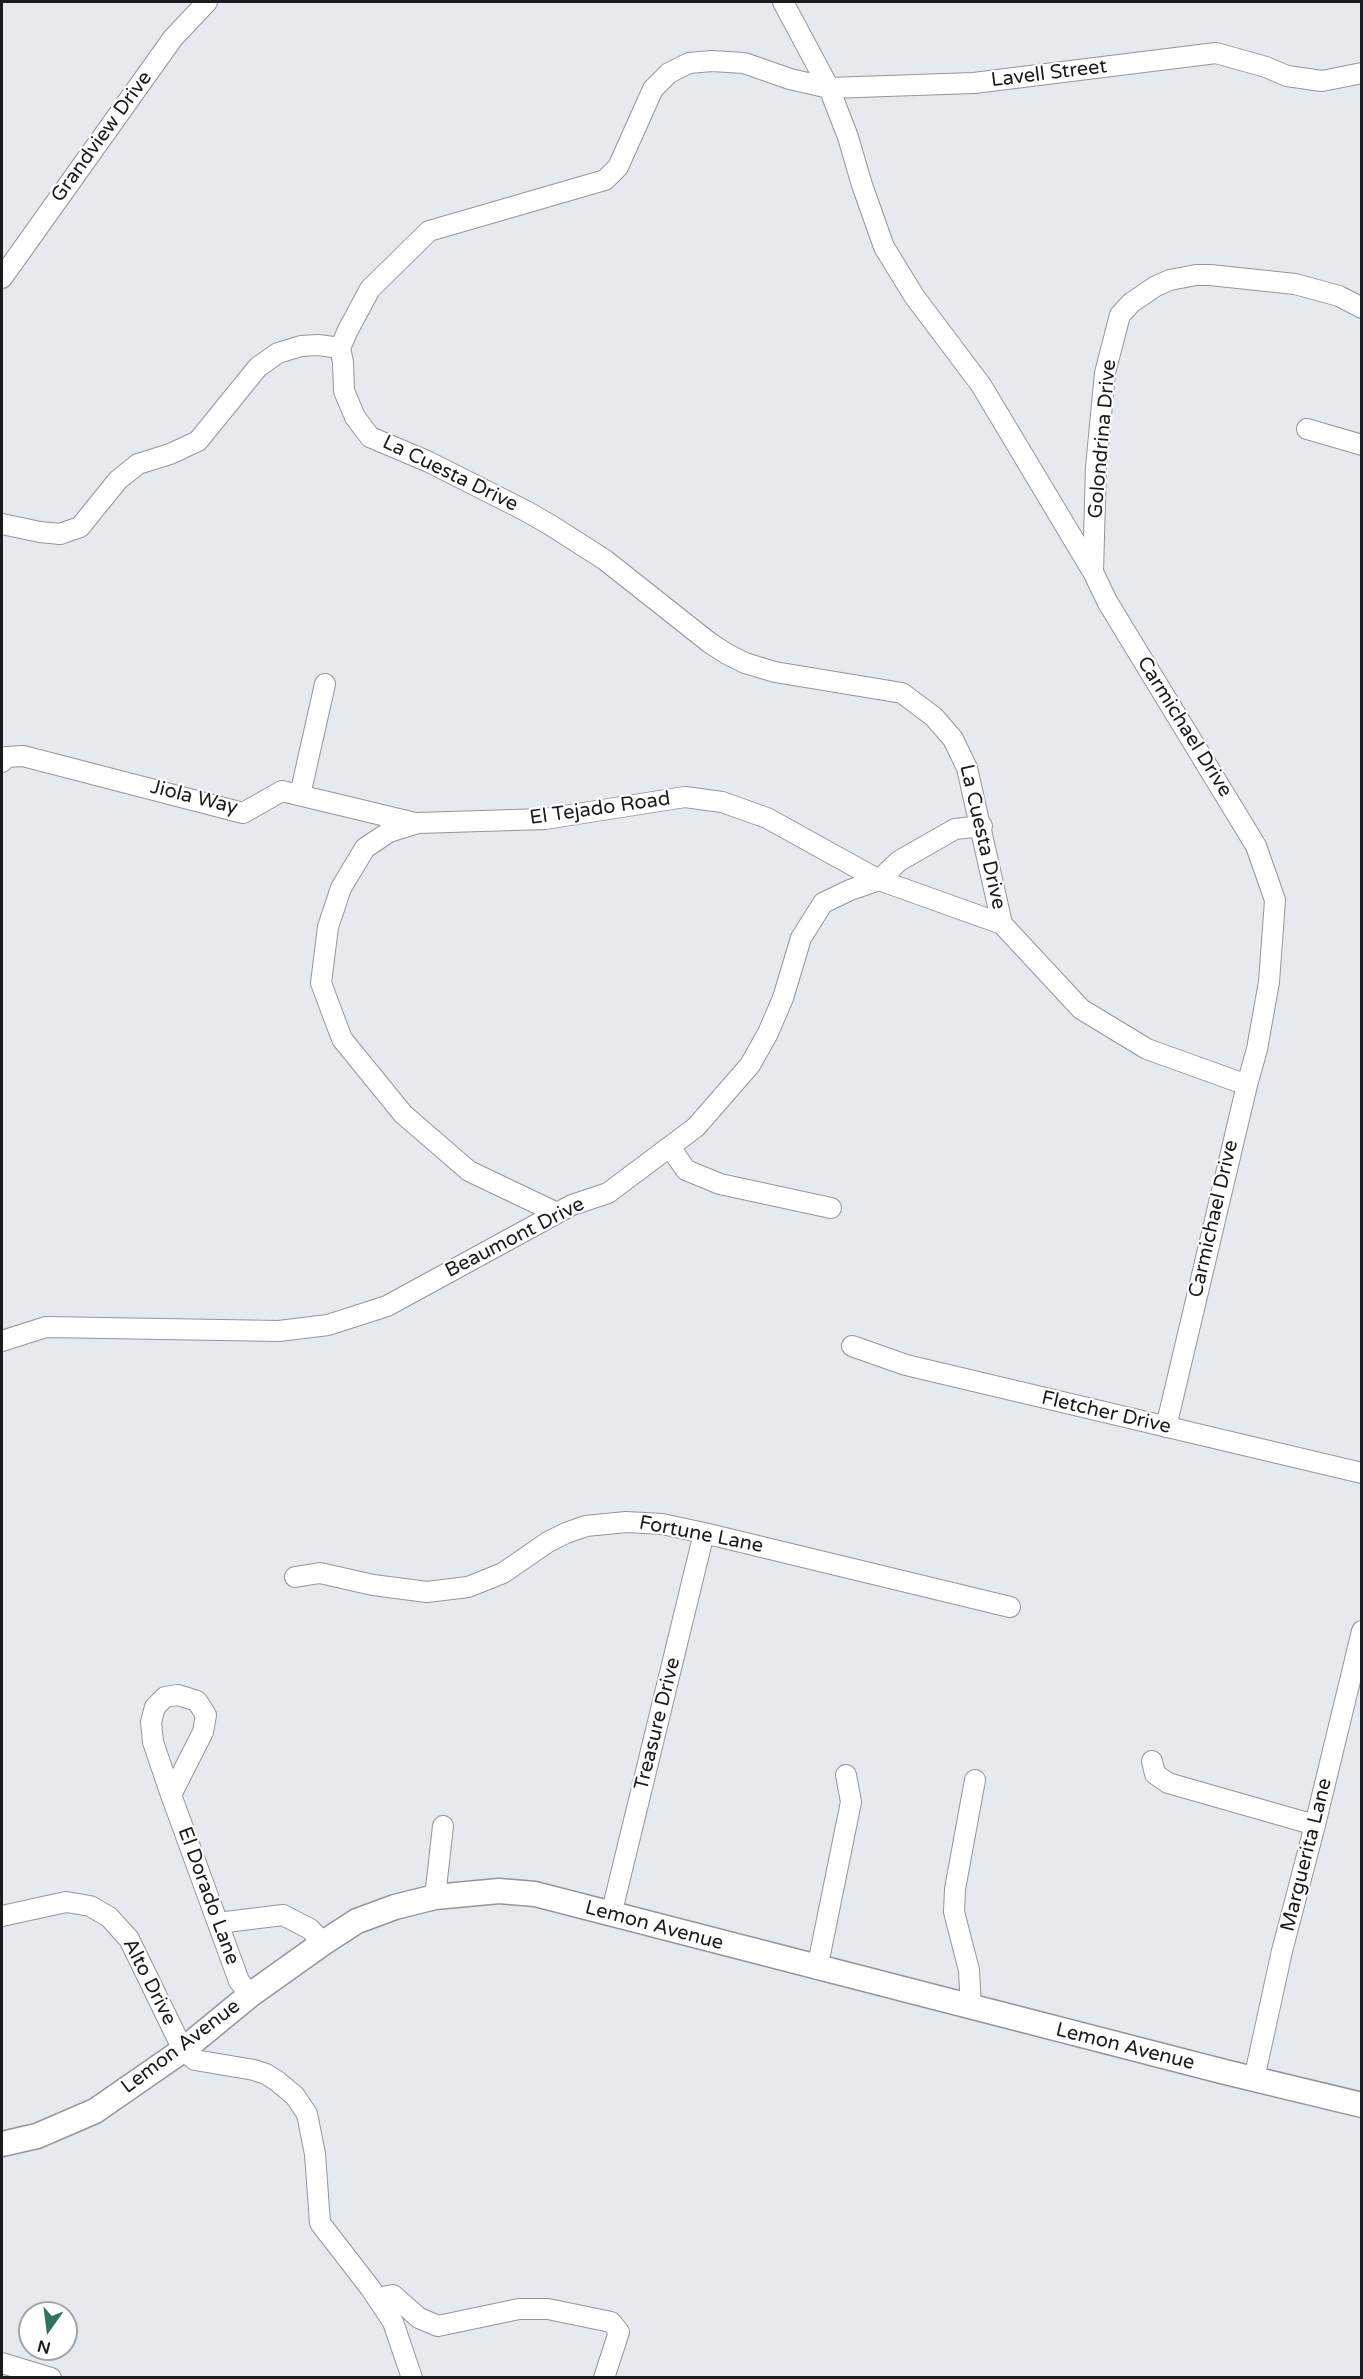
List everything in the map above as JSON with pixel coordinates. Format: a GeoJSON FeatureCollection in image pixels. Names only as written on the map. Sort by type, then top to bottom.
{"type":"FeatureCollection","features":[{"type":"Feature","properties":{"kind":"main road","name":"Lemon Avenue"},"geometry":{"type":"LineString","coordinates":[[2,2144],[37,2136],[95,2111],[183,2050],[250,1995],[357,1921],[395,1907],[435,1897],[499,1891],[535,1894],[971,2008],[1362,2105]]}},
{"type":"Feature","properties":{"kind":"street","name":"Grandview Drive"},"geometry":{"type":"LineString","coordinates":[[2,278],[172,38],[207,2]]}},
{"type":"Feature","properties":{"kind":"street"},"geometry":{"type":"LineString","coordinates":[[783,2],[829,88]]}},
{"type":"Feature","properties":{"kind":"street","name":"Lavell Street"},"geometry":{"type":"LineString","coordinates":[[829,88],[974,82],[1216,53],[1266,67],[1287,76],[1322,81],[1362,73]]}},
{"type":"Feature","properties":{"kind":"street"},"geometry":{"type":"LineString","coordinates":[[2,524],[60,534],[80,527],[118,480],[138,464],[170,454],[198,441],[258,367],[278,353],[301,346],[318,345],[340,348],[369,289],[429,231],[605,180],[618,167],[653,89],[678,68],[700,61],[744,63],[790,79],[829,88]]}},
{"type":"Feature","properties":{"kind":"street","name":"Carmichael Drive"},"geometry":{"type":"LineString","coordinates":[[829,88],[848,137],[884,247],[914,296],[981,386],[1093,572],[1108,603],[1256,846],[1275,900],[1269,982],[1257,1049],[1246,1085],[1166,1427]]}},
{"type":"Feature","properties":{"kind":"street","name":"Golondrina Drive"},"geometry":{"type":"LineString","coordinates":[[1093,572],[1096,467],[1105,373],[1120,315],[1131,303],[1149,290],[1170,280],[1210,275],[1295,284],[1339,296],[1362,308]]}},
{"type":"Feature","properties":{"kind":"street","name":"La Cuesta Drive"},"geometry":{"type":"LineString","coordinates":[[340,348],[344,391],[348,404],[370,436],[429,462],[552,526],[605,560],[710,643],[746,663],[775,672],[902,693],[924,708],[944,726],[961,753],[982,826],[1002,924]]}},
{"type":"Feature","properties":{"kind":"street"},"geometry":{"type":"LineString","coordinates":[[1306,429],[1362,445]]}},
{"type":"Feature","properties":{"kind":"street"},"geometry":{"type":"LineString","coordinates":[[300,795],[325,684]]}},
{"type":"Feature","properties":{"kind":"street","name":"Jiola Way"},"geometry":{"type":"LineString","coordinates":[[2,762],[6,758],[23,756],[243,813],[282,791],[418,824]]}},
{"type":"Feature","properties":{"kind":"street","name":"El Tejado Road"},"geometry":{"type":"LineString","coordinates":[[557,1213],[469,1171],[403,1114],[342,1039],[321,983],[328,927],[341,888],[365,848],[389,832],[418,824],[545,819],[685,797],[722,802],[766,818],[879,880],[1002,924],[1081,1009],[1147,1049],[1246,1085]]}},
{"type":"Feature","properties":{"kind":"street"},"geometry":{"type":"LineString","coordinates":[[879,880],[899,861],[955,829],[982,826]]}},
{"type":"Feature","properties":{"kind":"street","name":"Beaumont Drive"},"geometry":{"type":"LineString","coordinates":[[2,1341],[46,1327],[279,1331],[328,1325],[387,1306],[572,1205],[608,1193],[696,1127],[750,1065],[768,1033],[783,998],[801,938],[823,903],[879,880]]}},
{"type":"Feature","properties":{"kind":"street"},"geometry":{"type":"LineString","coordinates":[[670,1147],[686,1170],[720,1184],[831,1208]]}},
{"type":"Feature","properties":{"kind":"street","name":"Fletcher Drive"},"geometry":{"type":"LineString","coordinates":[[852,1346],[906,1365],[1362,1473]]}},
{"type":"Feature","properties":{"kind":"street","name":"Fortune Lane"},"geometry":{"type":"LineString","coordinates":[[295,1577],[320,1573],[373,1585],[427,1592],[468,1587],[503,1573],[548,1542],[586,1526],[626,1522],[662,1524],[704,1533],[1010,1607]]}},
{"type":"Feature","properties":{"kind":"street","name":"Treasure Drive"},"geometry":{"type":"LineString","coordinates":[[611,1915],[704,1533]]}},
{"type":"Feature","properties":{"kind":"street","name":"Marguerita Lane"},"geometry":{"type":"LineString","coordinates":[[1254,2079],[1282,1951],[1362,1630]]}},
{"type":"Feature","properties":{"kind":"street"},"geometry":{"type":"LineString","coordinates":[[1152,1761],[1155,1774],[1167,1783],[1315,1826]]}},
{"type":"Feature","properties":{"kind":"street"},"geometry":{"type":"LineString","coordinates":[[817,1968],[851,1802],[846,1775]]}},
{"type":"Feature","properties":{"kind":"street"},"geometry":{"type":"LineString","coordinates":[[971,2008],[969,1970],[954,1912],[955,1889],[975,1780]]}},
{"type":"Feature","properties":{"kind":"street","name":"El Dorado Lane"},"geometry":{"type":"LineString","coordinates":[[171,1795],[239,1981],[250,1995]]}},
{"type":"Feature","properties":{"kind":"street"},"geometry":{"type":"LineString","coordinates":[[435,1897],[443,1826]]}},
{"type":"Feature","properties":{"kind":"street","name":"Alto Drive"},"geometry":{"type":"LineString","coordinates":[[2,1916],[66,1902],[90,1906],[109,1917],[129,1939],[183,2050],[195,2060],[266,2074],[295,2096],[307,2114],[315,2154],[320,2223],[393,2322],[412,2378]]}},
{"type":"Feature","properties":{"kind":"street"},"geometry":{"type":"LineString","coordinates":[[218,1923],[283,1915],[310,1929],[323,1943]]}},
{"type":"Feature","properties":{"kind":"street"},"geometry":{"type":"LineString","coordinates":[[377,2298],[393,2295],[419,2318],[438,2326],[519,2309],[548,2308],[611,2322],[619,2332],[604,2378]]}},
{"type":"Feature","properties":{"kind":"street"},"geometry":{"type":"LineString","coordinates":[[2,2363],[51,2378]]}}]}
